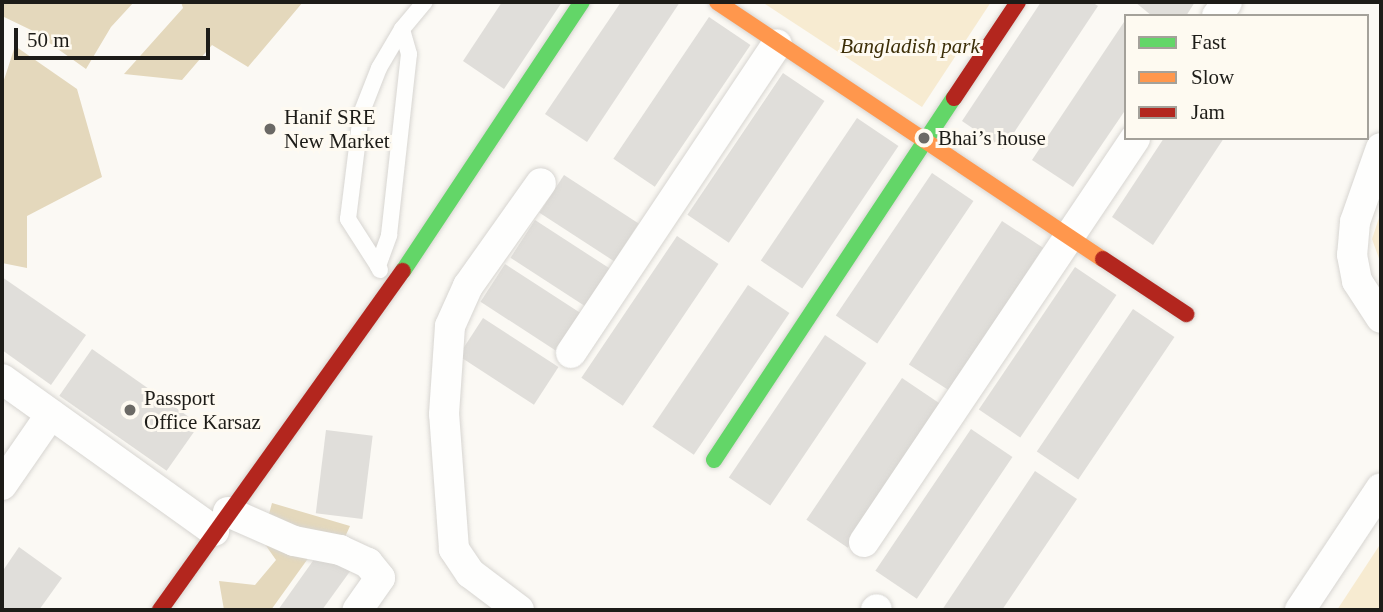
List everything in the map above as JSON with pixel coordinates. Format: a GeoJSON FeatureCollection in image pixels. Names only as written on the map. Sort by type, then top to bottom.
{"type":"FeatureCollection","features":[{"type":"Feature","properties":{"kind":"street"},"geometry":{"type":"LineString","coordinates":[[160,610],[401,275],[582,2]]}},
{"type":"Feature","properties":{"kind":"street"},"geometry":{"type":"LineString","coordinates":[[718,2],[777,44],[1186,314]]}},
{"type":"Feature","properties":{"kind":"street"},"geometry":{"type":"LineString","coordinates":[[714,460],[927,143],[1018,2]]}},
{"type":"Feature","properties":{"kind":"street"},"geometry":{"type":"LineString","coordinates":[[571,353],[777,44]]}},
{"type":"Feature","properties":{"kind":"street"},"geometry":{"type":"LineString","coordinates":[[864,542],[1134,140]]}},
{"type":"Feature","properties":{"kind":"street"},"geometry":{"type":"LineString","coordinates":[[1381,148],[1355,222],[1352,255],[1357,281],[1381,318]]}},
{"type":"Feature","properties":{"kind":"street"},"geometry":{"type":"LineString","coordinates":[[519,610],[470,573],[454,549],[444,414],[450,326],[468,286],[541,183]]}},
{"type":"Feature","properties":{"kind":"street"},"geometry":{"type":"LineString","coordinates":[[2,379],[51,414],[221,522],[340,551],[368,563],[380,578],[358,610]]}},
{"type":"Feature","properties":{"kind":"street"},"geometry":{"type":"LineString","coordinates":[[2,485],[51,414]]}},
{"type":"Feature","properties":{"kind":"street"},"geometry":{"type":"LineString","coordinates":[[1300,610],[1381,488]]}},
{"type":"Feature","properties":{"kind":"lane"},"geometry":{"type":"LineString","coordinates":[[389,292],[378,266],[348,219],[361,114],[379,68],[402,29],[425,2]]}},
{"type":"Feature","properties":{"kind":"lane"},"geometry":{"type":"LineString","coordinates":[[378,266],[389,235],[409,54],[402,29]]}},
{"type":"Feature","properties":{"kind":"green space","name":"Bangladish park"},"geometry":{"type":"Polygon","coordinates":[[[762,2],[991,2],[922,107],[762,2]]]}},
{"type":"Feature","properties":{"kind":"green space"},"geometry":{"type":"Polygon","coordinates":[[[1381,212],[1381,264],[1372,239],[1381,212]]]}},
{"type":"Feature","properties":{"kind":"green space"},"geometry":{"type":"Polygon","coordinates":[[[1381,543],[1381,610],[1337,610],[1381,543]]]}},
{"type":"Feature","properties":{"kind":"shaded area"},"geometry":{"type":"Polygon","coordinates":[[[2,2],[134,2],[111,27],[86,69],[31,30],[2,16],[2,2]]]}},
{"type":"Feature","properties":{"kind":"shaded area"},"geometry":{"type":"Polygon","coordinates":[[[181,2],[303,2],[248,67],[212,45],[182,80],[124,74],[183,8],[181,2]]]}},
{"type":"Feature","properties":{"kind":"shaded area"},"geometry":{"type":"Polygon","coordinates":[[[15,46],[77,89],[102,177],[27,216],[27,268],[2,263],[2,86],[15,46]]]}},
{"type":"Feature","properties":{"kind":"shaded area"},"geometry":{"type":"Polygon","coordinates":[[[272,503],[350,526],[336,557],[317,546],[271,610],[224,610],[219,581],[255,585],[276,560],[262,540],[272,503]]]}},
{"type":"Feature","properties":{"kind":"building"},"geometry":{"type":"Polygon","coordinates":[[[502,2],[562,2],[504,89],[463,61],[502,2]]]}},
{"type":"Feature","properties":{"kind":"building"},"geometry":{"type":"Polygon","coordinates":[[[621,2],[680,2],[587,142],[545,114],[621,2]]]}},
{"type":"Feature","properties":{"kind":"building"},"geometry":{"type":"Polygon","coordinates":[[[1041,2],[1092,2],[1098,6],[1003,149],[962,121],[1041,2]]]}},
{"type":"Feature","properties":{"kind":"building"},"geometry":{"type":"Polygon","coordinates":[[[1135,2],[1195,2],[1187,14],[1150,14],[1135,2]]]}},
{"type":"Feature","properties":{"kind":"building"},"geometry":{"type":"Polygon","coordinates":[[[709,17],[750,45],[655,187],[613,159],[709,17]]]}},
{"type":"Feature","properties":{"kind":"building"},"geometry":{"type":"Polygon","coordinates":[[[1124,22],[1124,112],[1073,187],[1032,160],[1124,22]]]}},
{"type":"Feature","properties":{"kind":"building"},"geometry":{"type":"Polygon","coordinates":[[[783,73],[824,101],[729,243],[687,215],[783,73]]]}},
{"type":"Feature","properties":{"kind":"building"},"geometry":{"type":"Polygon","coordinates":[[[857,118],[898,146],[802,289],[761,261],[857,118]]]}},
{"type":"Feature","properties":{"kind":"building"},"geometry":{"type":"Polygon","coordinates":[[[1163,140],[1223,140],[1153,245],[1112,217],[1163,140]]]}},
{"type":"Feature","properties":{"kind":"building"},"geometry":{"type":"Polygon","coordinates":[[[932,173],[973,201],[877,344],[836,316],[932,173]]]}},
{"type":"Feature","properties":{"kind":"building"},"geometry":{"type":"Polygon","coordinates":[[[564,175],[639,223],[614,261],[539,213],[564,175]]]}},
{"type":"Feature","properties":{"kind":"building"},"geometry":{"type":"Polygon","coordinates":[[[535,220],[610,269],[586,307],[510,258],[535,220]]]}},
{"type":"Feature","properties":{"kind":"building"},"geometry":{"type":"Polygon","coordinates":[[[1002,221],[1043,248],[950,391],[909,364],[1002,221]]]}},
{"type":"Feature","properties":{"kind":"building"},"geometry":{"type":"Polygon","coordinates":[[[677,236],[718,264],[623,406],[581,378],[677,236]]]}},
{"type":"Feature","properties":{"kind":"building"},"geometry":{"type":"Polygon","coordinates":[[[505,264],[580,313],[556,351],[480,302],[505,264]]]}},
{"type":"Feature","properties":{"kind":"building"},"geometry":{"type":"Polygon","coordinates":[[[1075,267],[1116,295],[1020,438],[979,410],[1075,267]]]}},
{"type":"Feature","properties":{"kind":"building"},"geometry":{"type":"Polygon","coordinates":[[[2,277],[86,335],[51,385],[2,350],[2,277]]]}},
{"type":"Feature","properties":{"kind":"building"},"geometry":{"type":"Polygon","coordinates":[[[748,285],[789,313],[694,455],[652,427],[748,285]]]}},
{"type":"Feature","properties":{"kind":"building"},"geometry":{"type":"Polygon","coordinates":[[[1133,309],[1174,337],[1078,480],[1037,452],[1133,309]]]}},
{"type":"Feature","properties":{"kind":"building"},"geometry":{"type":"Polygon","coordinates":[[[483,318],[558,367],[534,405],[458,356],[483,318]]]}},
{"type":"Feature","properties":{"kind":"building"},"geometry":{"type":"Polygon","coordinates":[[[825,335],[866,363],[770,506],[729,478],[825,335]]]}},
{"type":"Feature","properties":{"kind":"building","name":"Passport Office Karsaz"},"geometry":{"type":"Polygon","coordinates":[[[92,349],[199,424],[167,471],[59,396],[92,349]]]}},
{"type":"Feature","properties":{"kind":"building"},"geometry":{"type":"Polygon","coordinates":[[[902,378],[943,406],[848,548],[806,520],[902,378]]]}},
{"type":"Feature","properties":{"kind":"building"},"geometry":{"type":"Polygon","coordinates":[[[971,429],[1012,457],[917,599],[875,571],[971,429]]]}},
{"type":"Feature","properties":{"kind":"building"},"geometry":{"type":"Polygon","coordinates":[[[326,430],[373,436],[362,519],[316,513],[326,430]]]}},
{"type":"Feature","properties":{"kind":"building"},"geometry":{"type":"Polygon","coordinates":[[[1035,471],[1077,499],[1002,610],[942,610],[1035,471]]]}},
{"type":"Feature","properties":{"kind":"building"},"geometry":{"type":"Polygon","coordinates":[[[19,547],[62,578],[39,610],[2,610],[2,572],[19,547]]]}},
{"type":"Feature","properties":{"kind":"building"},"geometry":{"type":"Polygon","coordinates":[[[320,551],[351,570],[322,610],[278,610],[320,551]]]}},
{"type":"Feature","properties":{"kind":"traffic: fast"},"geometry":{"type":"LineString","coordinates":[[403,271],[582,2]]}},
{"type":"Feature","properties":{"kind":"traffic: fast"},"geometry":{"type":"LineString","coordinates":[[714,460],[954,98]]}},
{"type":"Feature","properties":{"kind":"traffic: slow"},"geometry":{"type":"LineString","coordinates":[[717,2],[1103,259]]}},
{"type":"Feature","properties":{"kind":"traffic: jam"},"geometry":{"type":"LineString","coordinates":[[954,98],[1018,2]]}},
{"type":"Feature","properties":{"kind":"traffic: jam"},"geometry":{"type":"LineString","coordinates":[[1103,259],[1186,314]]}},
{"type":"Feature","properties":{"kind":"traffic: jam"},"geometry":{"type":"LineString","coordinates":[[160,610],[403,271]]}},
{"type":"Feature","properties":{"kind":"place","name":"Hanif SRE New Market"},"geometry":{"type":"Point","coordinates":[270,129]}},
{"type":"Feature","properties":{"kind":"place","name":"Bhai’s house"},"geometry":{"type":"Point","coordinates":[924,138]}},
{"type":"Feature","properties":{"kind":"place","name":"Passport Office Karsaz"},"geometry":{"type":"Point","coordinates":[130,410]}}]}
